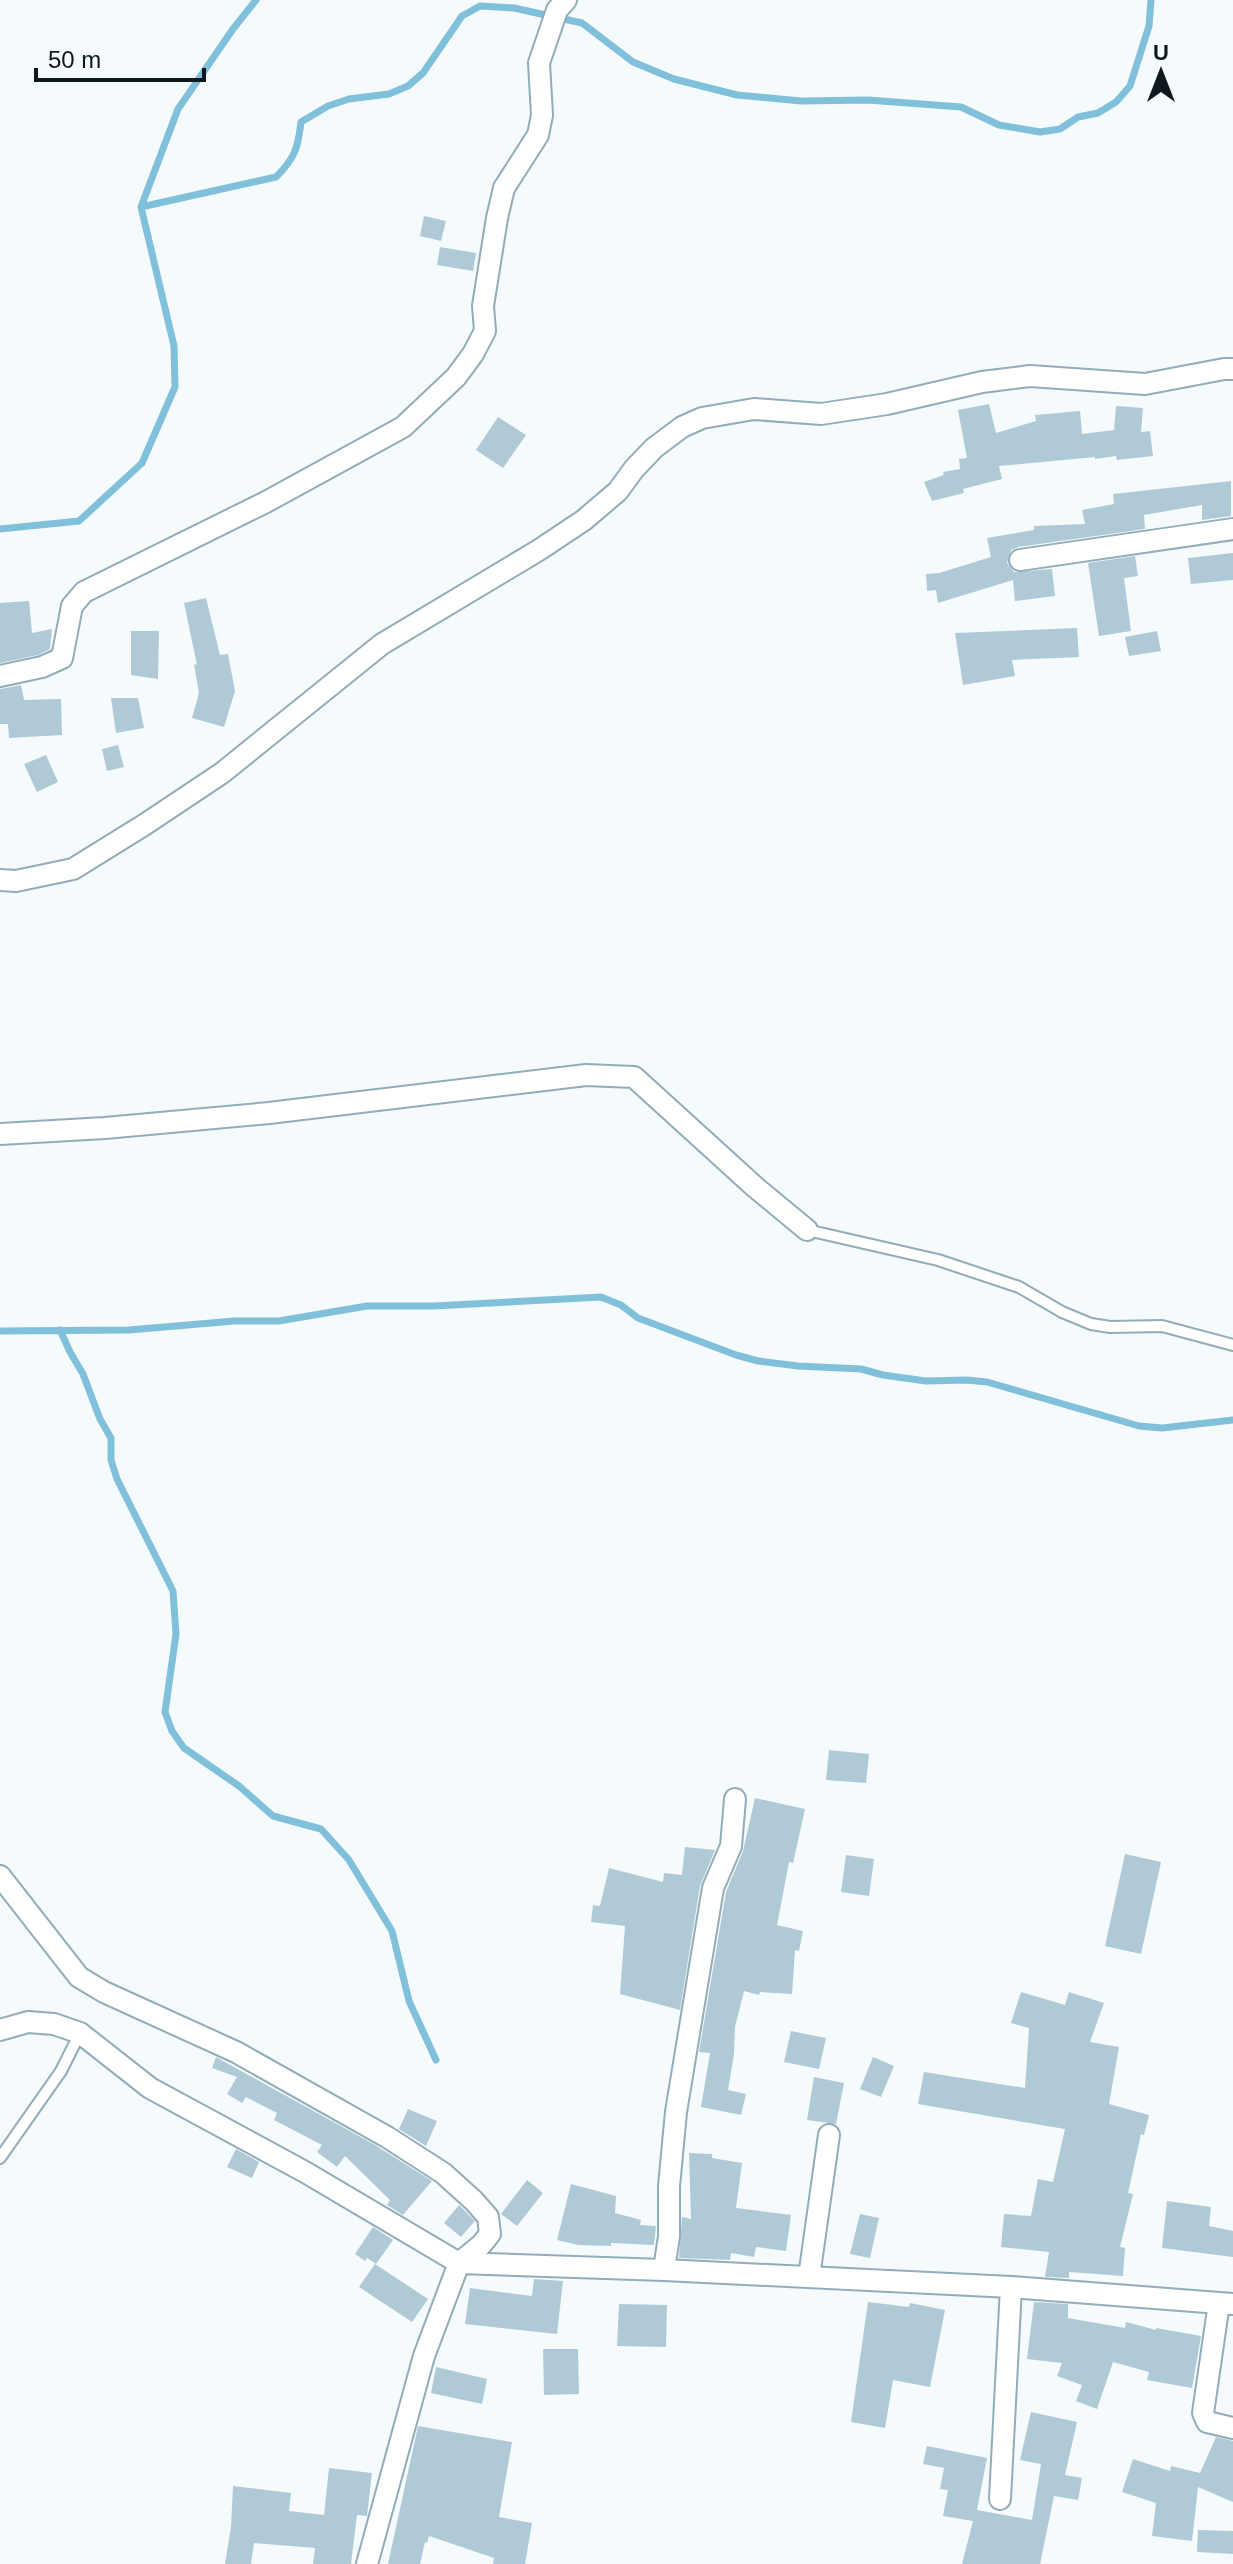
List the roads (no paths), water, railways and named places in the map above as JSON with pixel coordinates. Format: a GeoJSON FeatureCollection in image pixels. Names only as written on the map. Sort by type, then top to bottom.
{"type":"FeatureCollection","features":[{"type":"Feature","properties":{"kind":"street"},"geometry":{"type":"LineString","coordinates":[[0,676],[42,667],[62,658],[72,606],[84,592],[266,502],[403,427],[456,377],[485,331],[483,306],[504,188],[538,135],[542,115],[539,63],[557,10],[566,0]]}},
{"type":"Feature","properties":{"kind":"street"},"geometry":{"type":"LineString","coordinates":[[0,880],[16,881],[73,869],[144,825],[222,773],[382,644],[584,520],[618,491],[654,448],[682,427],[702,418],[754,409],[821,414],[887,404],[982,382],[1030,376],[1145,384],[1233,369]]}},
{"type":"Feature","properties":{"kind":"street"},"geometry":{"type":"LineString","coordinates":[[1020,560],[1233,529]]}},
{"type":"Feature","properties":{"kind":"street"},"geometry":{"type":"LineString","coordinates":[[0,1134],[269,1113],[586,1075],[634,1077],[807,1230]]}},
{"type":"Feature","properties":{"kind":"street"},"geometry":{"type":"LineString","coordinates":[[664,2270],[669,2236],[669,2186],[676,2112],[713,1888],[731,1846],[735,1799]]}},
{"type":"Feature","properties":{"kind":"street"},"geometry":{"type":"LineString","coordinates":[[0,1876],[79,1977],[104,1992],[236,2052],[387,2137],[443,2173],[488,2217],[490,2234],[459,2263],[424,2356],[367,2564]]}},
{"type":"Feature","properties":{"kind":"street"},"geometry":{"type":"LineString","coordinates":[[0,2030],[28,2022],[54,2024],[80,2033],[150,2088],[305,2172],[459,2263],[1011,2287],[1226,2304],[1203,2413],[1207,2422],[1233,2428]]}},
{"type":"Feature","properties":{"kind":"street"},"geometry":{"type":"LineString","coordinates":[[809,2277],[829,2135]]}},
{"type":"Feature","properties":{"kind":"street"},"geometry":{"type":"LineString","coordinates":[[1000,2499],[1011,2287]]}},
{"type":"Feature","properties":{"kind":"lane"},"geometry":{"type":"LineString","coordinates":[[807,1230],[938,1260],[1019,1287],[1062,1312],[1091,1324],[1110,1327],[1162,1326],[1233,1345]]}},
{"type":"Feature","properties":{"kind":"lane"},"geometry":{"type":"LineString","coordinates":[[0,2158],[61,2071],[80,2033]]}},
{"type":"Feature","properties":{"kind":"waterway"},"geometry":{"type":"LineString","coordinates":[[0,529],[79,521],[142,463],[175,387],[174,346],[141,207],[178,109],[256,0]]}},
{"type":"Feature","properties":{"kind":"waterway"},"geometry":{"type":"LineString","coordinates":[[141,207],[276,177],[294,152],[301,122],[328,106],[349,99],[389,94],[408,86],[423,73],[462,16],[480,6],[514,8],[582,23],[633,62],[674,79],[737,95],[801,101],[868,100],[961,107],[999,125],[1040,132],[1060,129],[1078,117],[1098,113],[1116,102],[1130,86],[1149,26],[1151,0]]}},
{"type":"Feature","properties":{"kind":"waterway"},"geometry":{"type":"LineString","coordinates":[[0,1331],[129,1330],[234,1321],[279,1321],[367,1306],[434,1306],[601,1297],[621,1305],[638,1318],[758,1361],[861,1369],[926,1381],[987,1382],[1139,1426],[1162,1428],[1233,1420]]}},
{"type":"Feature","properties":{"kind":"waterway"},"geometry":{"type":"LineString","coordinates":[[60,1330],[111,1438],[111,1460],[117,1479],[173,1591],[176,1634],[165,1712],[172,1731],[184,1748],[239,1786],[273,1816],[321,1829],[349,1860],[392,1931],[409,2001],[436,2060]]}}]}
